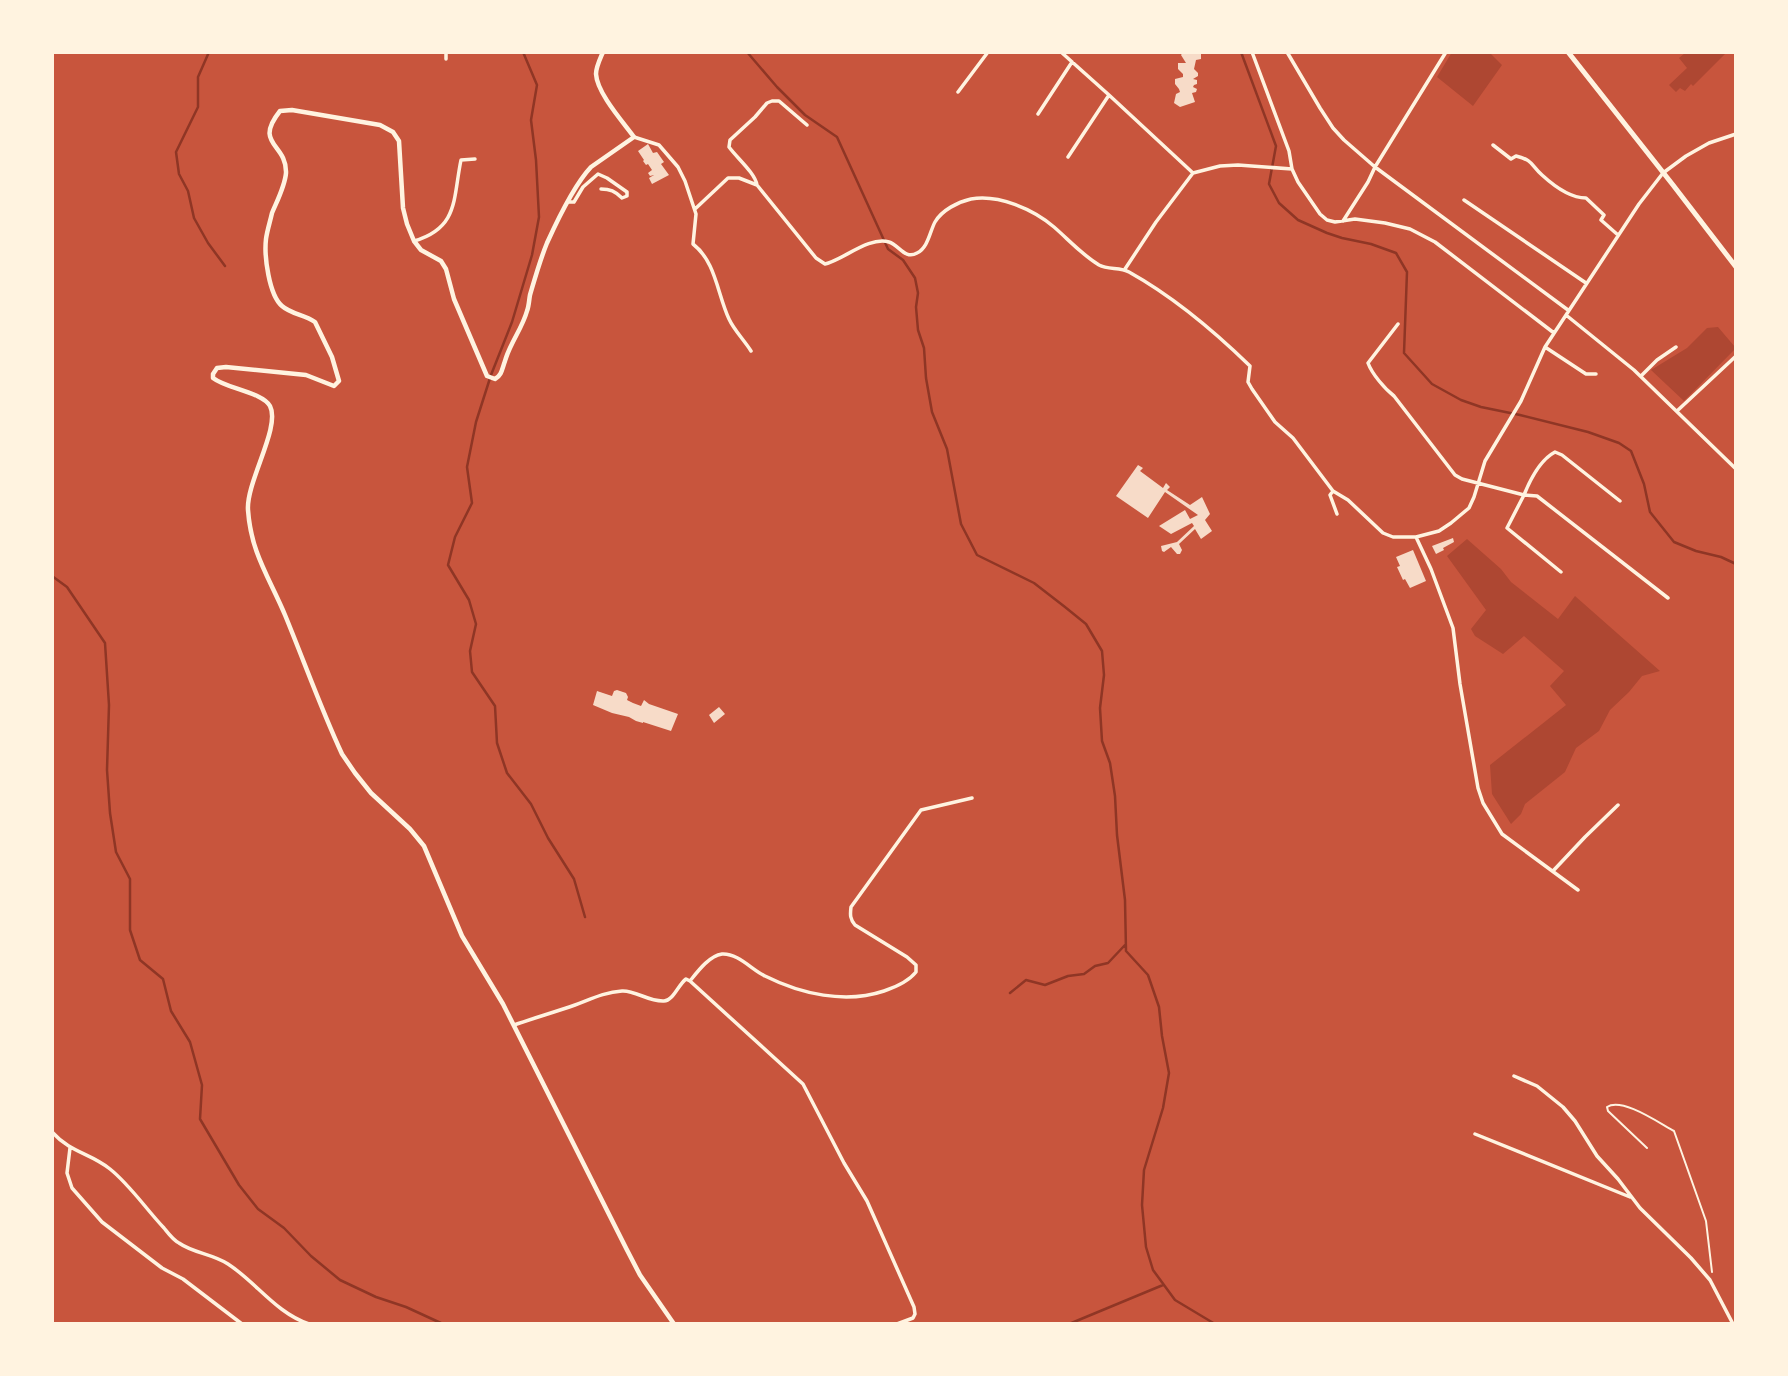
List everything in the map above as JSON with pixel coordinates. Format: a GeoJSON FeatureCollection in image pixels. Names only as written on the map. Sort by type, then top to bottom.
{"type":"FeatureCollection","features":[{"type":"Feature","properties":{"kind":"main road"},"geometry":{"type":"LineString","coordinates":[[1568,52],[1735,267]]}},
{"type":"Feature","properties":{"kind":"street"},"geometry":{"type":"LineString","coordinates":[[446,52],[446,59]]}},
{"type":"Feature","properties":{"kind":"street"},"geometry":{"type":"LineString","coordinates":[[603,52],[596,71],[601,91],[634,137],[654,143],[668,154],[678,167],[695,209],[694,244],[703,252],[708,262],[730,321],[751,351]]}},
{"type":"Feature","properties":{"kind":"street"},"geometry":{"type":"LineString","coordinates":[[958,92],[988,52]]}},
{"type":"Feature","properties":{"kind":"street"},"geometry":{"type":"LineString","coordinates":[[1061,52],[1192,173]]}},
{"type":"Feature","properties":{"kind":"street"},"geometry":{"type":"LineString","coordinates":[[1252,52],[1289,151],[1292,169],[1320,214],[1335,222],[1368,220],[1410,229],[1435,242],[1554,333]]}},
{"type":"Feature","properties":{"kind":"street"},"geometry":{"type":"LineString","coordinates":[[1287,52],[1333,128],[1344,140],[1375,167],[1567,312],[1641,376],[1735,469]]}},
{"type":"Feature","properties":{"kind":"street"},"geometry":{"type":"LineString","coordinates":[[1343,220],[1446,52]]}},
{"type":"Feature","properties":{"kind":"street"},"geometry":{"type":"LineString","coordinates":[[1038,114],[1072,62]]}},
{"type":"Feature","properties":{"kind":"street"},"geometry":{"type":"LineString","coordinates":[[1068,157],[1109,95]]}},
{"type":"Feature","properties":{"kind":"street"},"geometry":{"type":"LineString","coordinates":[[807,125],[779,102],[772,101],[730,140],[729,146],[821,263],[829,264],[859,248],[888,242],[908,255],[914,255],[926,244],[936,220],[947,210],[969,200],[999,199],[1017,206],[1052,225],[1081,253],[1102,267],[1125,270],[1160,290],[1196,317],[1250,366],[1248,382],[1275,422],[1293,438],[1333,491],[1348,500],[1383,533],[1393,537],[1416,537],[1439,531],[1469,508],[1485,461],[1521,401],[1545,347],[1639,204],[1663,173],[1686,156],[1709,143],[1735,134]]}},
{"type":"Feature","properties":{"kind":"street"},"geometry":{"type":"LineString","coordinates":[[634,137],[591,167],[569,202],[548,243],[527,312],[510,347],[501,375],[495,379],[486,376],[454,299],[446,269],[441,261],[421,250],[414,241],[403,208],[399,141],[393,132],[380,125],[292,110],[280,111],[269,130],[270,139],[286,167],[286,177],[272,213],[266,243],[269,278],[274,296],[280,304],[315,322],[332,356],[339,381],[334,386],[306,375],[226,368],[217,368],[213,378],[265,401],[270,407],[271,428],[251,486],[247,507],[253,544],[342,754],[371,793],[410,829],[424,846],[462,936],[513,1025],[633,1263],[674,1324]]}},
{"type":"Feature","properties":{"kind":"street"},"geometry":{"type":"LineString","coordinates":[[1493,145],[1511,159],[1516,156],[1526,159],[1541,175],[1568,194],[1586,198],[1604,215],[1601,220],[1618,235]]}},
{"type":"Feature","properties":{"kind":"street"},"geometry":{"type":"LineString","coordinates":[[414,241],[436,232],[447,220],[452,209],[461,160],[475,159]]}},
{"type":"Feature","properties":{"kind":"street"},"geometry":{"type":"LineString","coordinates":[[1125,270],[1192,173],[1238,165],[1292,169]]}},
{"type":"Feature","properties":{"kind":"street"},"geometry":{"type":"LineString","coordinates":[[569,202],[573,202],[583,187],[598,174],[627,192],[627,196],[622,198],[616,192],[601,189]]}},
{"type":"Feature","properties":{"kind":"street"},"geometry":{"type":"LineString","coordinates":[[695,209],[728,178],[739,178],[757,185]]}},
{"type":"Feature","properties":{"kind":"street"},"geometry":{"type":"LineString","coordinates":[[1464,200],[1587,283]]}},
{"type":"Feature","properties":{"kind":"street"},"geometry":{"type":"LineString","coordinates":[[1398,324],[1368,363],[1371,371],[1394,396],[1455,475],[1524,495],[1537,496],[1668,598]]}},
{"type":"Feature","properties":{"kind":"street"},"geometry":{"type":"LineString","coordinates":[[1641,376],[1676,346]]}},
{"type":"Feature","properties":{"kind":"street"},"geometry":{"type":"LineString","coordinates":[[1545,347],[1586,374],[1597,374]]}},
{"type":"Feature","properties":{"kind":"street"},"geometry":{"type":"LineString","coordinates":[[1677,411],[1735,356]]}},
{"type":"Feature","properties":{"kind":"street"},"geometry":{"type":"LineString","coordinates":[[1561,572],[1507,527],[1541,464],[1550,454],[1555,452],[1562,455],[1620,501]]}},
{"type":"Feature","properties":{"kind":"street"},"geometry":{"type":"LineString","coordinates":[[1333,491],[1331,495],[1337,514]]}},
{"type":"Feature","properties":{"kind":"street"},"geometry":{"type":"LineString","coordinates":[[1416,537],[1431,569],[1452,628],[1478,788],[1483,803],[1502,834],[1578,890]]}},
{"type":"Feature","properties":{"kind":"street"},"geometry":{"type":"LineString","coordinates":[[690,981],[712,958],[723,954],[733,956],[776,982],[835,997],[867,996],[895,987],[911,978],[916,972],[916,965],[855,925],[851,920],[851,907],[921,810],[972,798]]}},
{"type":"Feature","properties":{"kind":"street"},"geometry":{"type":"LineString","coordinates":[[1553,871],[1618,805]]}},
{"type":"Feature","properties":{"kind":"street"},"geometry":{"type":"LineString","coordinates":[[513,1025],[604,993],[626,990],[641,997],[664,1002],[670,999],[681,983],[686,979],[690,981],[803,1084],[867,1201],[914,1307],[913,1318],[897,1324]]}},
{"type":"Feature","properties":{"kind":"street"},"geometry":{"type":"LineString","coordinates":[[1514,1076],[1536,1086],[1563,1107],[1597,1156],[1632,1198],[1710,1280],[1733,1324]]}},
{"type":"Feature","properties":{"kind":"street"},"geometry":{"type":"LineString","coordinates":[[52,1132],[70,1148],[94,1158],[111,1170],[178,1243],[226,1262],[276,1305],[299,1321],[309,1324]]}},
{"type":"Feature","properties":{"kind":"street"},"geometry":{"type":"LineString","coordinates":[[1475,1134],[1632,1198]]}},
{"type":"Feature","properties":{"kind":"street"},"geometry":{"type":"LineString","coordinates":[[70,1148],[67,1174],[72,1188],[102,1222],[242,1324]]}},
{"type":"Feature","properties":{"kind":"path"},"geometry":{"type":"LineString","coordinates":[[1647,1148],[1606,1107],[1615,1104],[1635,1110],[1674,1131],[1706,1220],[1712,1273],[1710,1280]]}},
{"type":"Feature","properties":{"kind":"shaded area"},"geometry":{"type":"Polygon","coordinates":[[[1452,52],[1490,53],[1502,65],[1473,106],[1437,77],[1452,52]]]}},
{"type":"Feature","properties":{"kind":"shaded area"},"geometry":{"type":"Polygon","coordinates":[[[1685,53],[1726,53],[1693,86],[1691,84],[1685,91],[1680,88],[1676,92],[1669,85],[1687,68],[1679,58],[1685,53]]]}},
{"type":"Feature","properties":{"kind":"shaded area"},"geometry":{"type":"Polygon","coordinates":[[[1718,327],[1735,349],[1684,401],[1651,370],[1687,348],[1707,328],[1718,327]]]}},
{"type":"Feature","properties":{"kind":"shaded area"},"geometry":{"type":"Polygon","coordinates":[[[1467,539],[1501,569],[1511,582],[1558,619],[1575,596],[1660,671],[1642,676],[1610,710],[1599,731],[1576,748],[1565,772],[1525,804],[1521,814],[1511,824],[1492,794],[1490,765],[1566,705],[1550,686],[1564,671],[1524,636],[1503,654],[1475,636],[1471,629],[1486,610],[1447,556],[1467,539]]]}},
{"type":"Feature","properties":{"kind":"building"},"geometry":{"type":"Polygon","coordinates":[[[1183,52],[1201,54],[1201,59],[1196,60],[1194,69],[1198,73],[1193,79],[1197,80],[1193,87],[1197,89],[1196,92],[1192,93],[1195,102],[1180,107],[1174,103],[1176,94],[1180,92],[1175,79],[1183,77],[1178,63],[1186,63],[1181,55],[1183,52]]]}},
{"type":"Feature","properties":{"kind":"building"},"geometry":{"type":"Polygon","coordinates":[[[648,144],[653,153],[657,152],[664,162],[661,164],[669,175],[652,184],[649,178],[654,175],[650,176],[648,173],[652,170],[638,151],[648,144]]]}},
{"type":"Feature","properties":{"kind":"building"},"geometry":{"type":"Polygon","coordinates":[[[1138,465],[1143,468],[1140,471],[1163,488],[1166,483],[1170,487],[1167,490],[1190,505],[1202,497],[1210,514],[1205,520],[1212,531],[1201,539],[1195,529],[1179,544],[1182,550],[1180,554],[1171,547],[1162,551],[1161,546],[1177,542],[1194,526],[1192,523],[1171,534],[1159,526],[1185,510],[1190,519],[1198,515],[1165,492],[1148,518],[1116,496],[1138,465]]]}},
{"type":"Feature","properties":{"kind":"building"},"geometry":{"type":"Polygon","coordinates":[[[1453,538],[1454,542],[1436,554],[1432,546],[1453,538]]]}},
{"type":"Feature","properties":{"kind":"building"},"geometry":{"type":"Polygon","coordinates":[[[1413,550],[1426,581],[1410,588],[1397,567],[1400,566],[1396,557],[1413,550]]]}},
{"type":"Feature","properties":{"kind":"building"},"geometry":{"type":"Polygon","coordinates":[[[617,690],[626,693],[627,700],[633,703],[641,706],[644,700],[678,714],[671,731],[593,705],[597,691],[612,696],[617,690]]]}},
{"type":"Feature","properties":{"kind":"building"},"geometry":{"type":"Polygon","coordinates":[[[719,707],[725,714],[714,723],[709,715],[719,707]]]}},
{"type":"Feature","properties":{"kind":"waterway"},"geometry":{"type":"LineString","coordinates":[[209,52],[198,77],[198,107],[176,152],[179,174],[188,191],[194,218],[225,266]]}},
{"type":"Feature","properties":{"kind":"waterway"},"geometry":{"type":"LineString","coordinates":[[523,52],[537,85],[531,120],[539,217],[532,255],[512,322],[476,422],[467,467],[472,503],[455,537],[448,565],[469,600],[476,624],[470,651],[472,672],[495,706],[497,743],[507,773],[531,804],[548,838],[574,879],[585,917]]}},
{"type":"Feature","properties":{"kind":"waterway"},"geometry":{"type":"LineString","coordinates":[[747,52],[805,115],[837,137],[888,249],[903,260],[915,278],[918,293],[918,330],[924,348],[932,412],[947,449],[961,524],[977,555],[1034,583],[1086,624],[1102,651],[1102,741],[1110,763],[1115,796],[1125,900],[1126,951],[1148,975],[1159,1007],[1169,1073],[1163,1108],[1144,1170],[1142,1205],[1146,1247],[1153,1270],[1175,1300],[1215,1324]]}},
{"type":"Feature","properties":{"kind":"waterway"},"geometry":{"type":"LineString","coordinates":[[1241,52],[1276,146],[1269,184],[1279,203],[1298,220],[1327,233],[1396,253],[1407,272],[1404,353],[1432,384],[1461,400],[1481,407],[1588,432],[1619,443],[1631,451],[1644,484],[1650,512],[1674,542],[1736,564]]}},
{"type":"Feature","properties":{"kind":"waterway"},"geometry":{"type":"LineString","coordinates":[[52,576],[67,587],[105,643],[109,705],[107,770],[110,813],[116,852],[130,879],[130,930],[140,960],[163,979],[171,1011],[190,1042],[202,1085],[200,1119],[239,1185],[258,1209],[284,1228],[311,1256],[340,1280],[443,1324]]}},
{"type":"Feature","properties":{"kind":"waterway"},"geometry":{"type":"LineString","coordinates":[[1010,993],[1026,980],[1045,985],[1068,976],[1084,974],[1095,966],[1108,963],[1125,945]]}},
{"type":"Feature","properties":{"kind":"waterway"},"geometry":{"type":"LineString","coordinates":[[1069,1324],[1163,1285]]}}]}
